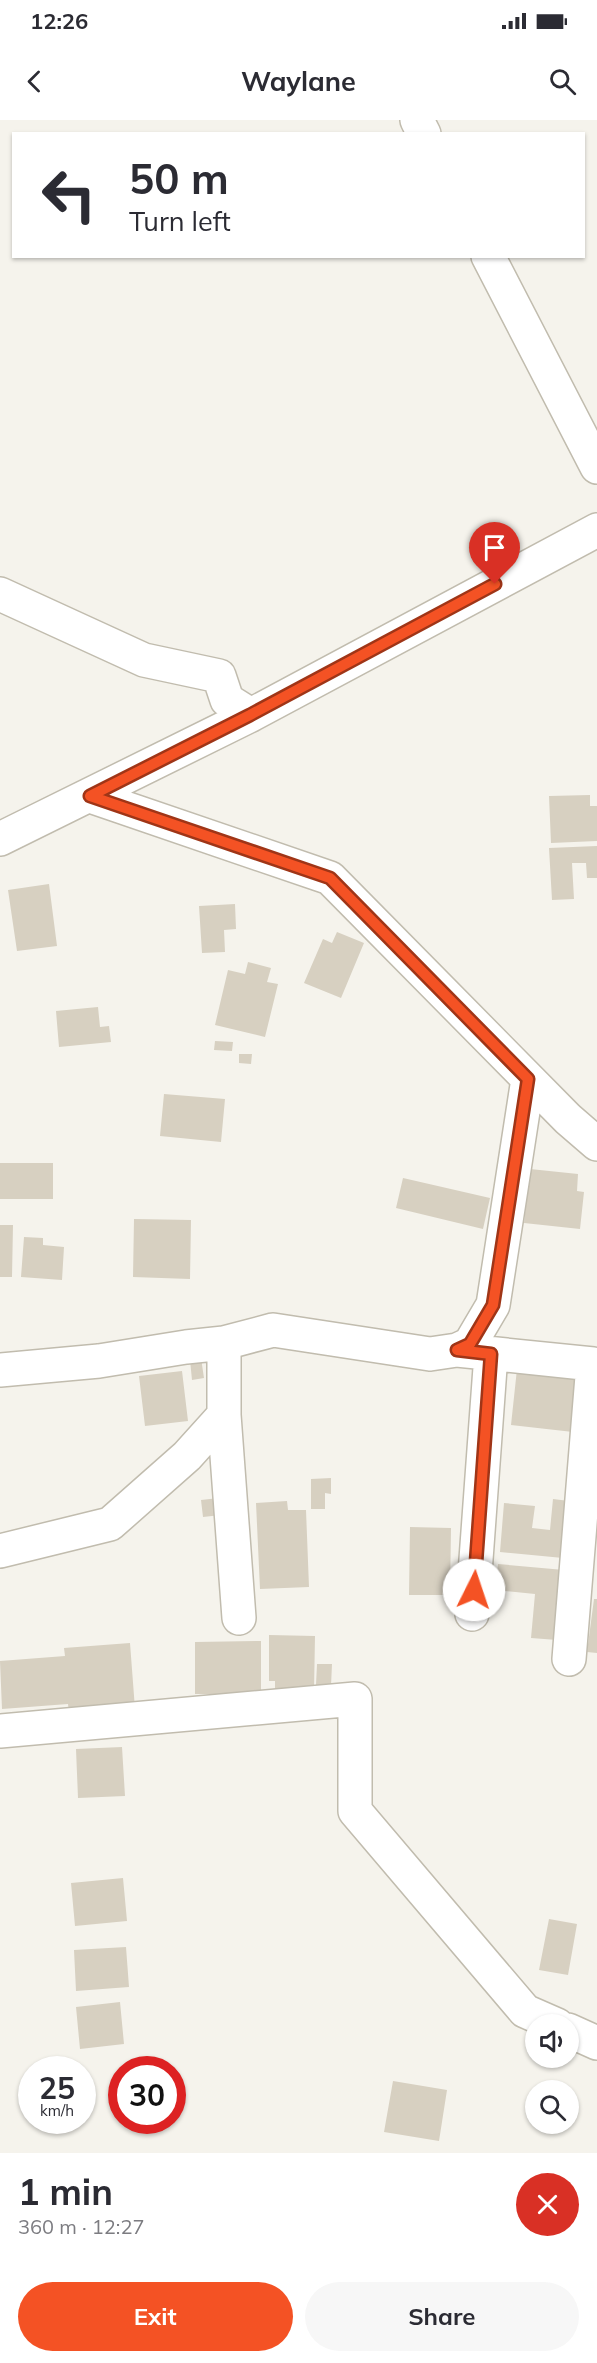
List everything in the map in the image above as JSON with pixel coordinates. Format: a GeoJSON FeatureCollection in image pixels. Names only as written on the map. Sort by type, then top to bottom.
{"type":"FeatureCollection","features":[{"type":"Feature","properties":{"kind":"street"},"geometry":{"type":"LineString","coordinates":[[489,258],[597,467]]}},
{"type":"Feature","properties":{"kind":"street"},"geometry":{"type":"LineString","coordinates":[[0,839],[250,715],[597,530]]}},
{"type":"Feature","properties":{"kind":"street"},"geometry":{"type":"LineString","coordinates":[[0,594],[144,660],[219,676],[227,700],[250,715]]}},
{"type":"Feature","properties":{"kind":"street"},"geometry":{"type":"LineString","coordinates":[[90,796],[330,878],[528,1079],[597,1144]]}},
{"type":"Feature","properties":{"kind":"street"},"geometry":{"type":"LineString","coordinates":[[457,1350],[470,1344],[493,1305],[528,1079]]}},
{"type":"Feature","properties":{"kind":"street"},"geometry":{"type":"LineString","coordinates":[[0,1370],[99,1360],[224,1343],[273,1330],[430,1353],[457,1350],[595,1365],[569,1659]]}},
{"type":"Feature","properties":{"kind":"street"},"geometry":{"type":"LineString","coordinates":[[224,1343],[224,1415],[239,1618]]}},
{"type":"Feature","properties":{"kind":"street"},"geometry":{"type":"LineString","coordinates":[[472,1614],[491,1354]]}},
{"type":"Feature","properties":{"kind":"street"},"geometry":{"type":"LineString","coordinates":[[0,1551],[110,1524],[187,1456],[224,1415]]}},
{"type":"Feature","properties":{"kind":"street"},"geometry":{"type":"LineString","coordinates":[[0,1731],[355,1699],[354,1811],[525,2011],[532,2014]]}},
{"type":"Feature","properties":{"kind":"street"},"geometry":{"type":"LineString","coordinates":[[579,2035],[597,2043]]}},
{"type":"Feature","properties":{"kind":"building"},"geometry":{"type":"Polygon","coordinates":[[[590,795],[590,806],[597,806],[597,841],[551,843],[549,796],[590,795]]]}},
{"type":"Feature","properties":{"kind":"building"},"geometry":{"type":"Polygon","coordinates":[[[597,846],[597,878],[587,878],[586,863],[572,863],[574,899],[552,900],[549,848],[597,846]]]}},
{"type":"Feature","properties":{"kind":"building"},"geometry":{"type":"Polygon","coordinates":[[[49,884],[57,946],[17,951],[8,890],[49,884]]]}},
{"type":"Feature","properties":{"kind":"building"},"geometry":{"type":"Polygon","coordinates":[[[235,904],[236,929],[224,930],[225,952],[202,953],[199,906],[235,904]]]}},
{"type":"Feature","properties":{"kind":"building"},"geometry":{"type":"Polygon","coordinates":[[[337,932],[364,943],[341,998],[304,983],[323,939],[332,943],[337,932]]]}},
{"type":"Feature","properties":{"kind":"building"},"geometry":{"type":"Polygon","coordinates":[[[248,962],[271,968],[267,982],[278,984],[265,1037],[215,1025],[228,970],[245,974],[248,962]]]}},
{"type":"Feature","properties":{"kind":"building"},"geometry":{"type":"Polygon","coordinates":[[[98,1007],[100,1027],[109,1026],[111,1042],[59,1047],[56,1011],[98,1007]]]}},
{"type":"Feature","properties":{"kind":"building"},"geometry":{"type":"Polygon","coordinates":[[[215,1041],[233,1042],[232,1051],[214,1050],[215,1041]]]}},
{"type":"Feature","properties":{"kind":"building"},"geometry":{"type":"Polygon","coordinates":[[[239,1054],[252,1054],[251,1064],[239,1063],[239,1054]]]}},
{"type":"Feature","properties":{"kind":"building"},"geometry":{"type":"Polygon","coordinates":[[[164,1094],[225,1099],[221,1142],[160,1136],[164,1094]]]}},
{"type":"Feature","properties":{"kind":"building"},"geometry":{"type":"Polygon","coordinates":[[[0,1163],[53,1163],[53,1199],[0,1199],[0,1163]]]}},
{"type":"Feature","properties":{"kind":"building"},"geometry":{"type":"Polygon","coordinates":[[[530,1169],[578,1174],[577,1191],[584,1192],[580,1229],[524,1223],[530,1169]]]}},
{"type":"Feature","properties":{"kind":"building"},"geometry":{"type":"Polygon","coordinates":[[[403,1178],[490,1198],[483,1229],[396,1208],[403,1178]]]}},
{"type":"Feature","properties":{"kind":"building"},"geometry":{"type":"Polygon","coordinates":[[[134,1219],[191,1220],[190,1279],[133,1277],[134,1219]]]}},
{"type":"Feature","properties":{"kind":"building"},"geometry":{"type":"Polygon","coordinates":[[[0,1225],[13,1225],[12,1277],[0,1277],[0,1225]]]}},
{"type":"Feature","properties":{"kind":"building"},"geometry":{"type":"Polygon","coordinates":[[[24,1237],[43,1238],[43,1245],[64,1247],[62,1280],[21,1277],[24,1237]]]}},
{"type":"Feature","properties":{"kind":"building"},"geometry":{"type":"Polygon","coordinates":[[[201,1358],[204,1378],[192,1380],[190,1360],[201,1358]]]}},
{"type":"Feature","properties":{"kind":"building"},"geometry":{"type":"Polygon","coordinates":[[[517,1369],[580,1376],[573,1432],[511,1425],[517,1369]]]}},
{"type":"Feature","properties":{"kind":"building"},"geometry":{"type":"Polygon","coordinates":[[[182,1371],[188,1421],[145,1426],[139,1376],[182,1371]]]}},
{"type":"Feature","properties":{"kind":"building"},"geometry":{"type":"Polygon","coordinates":[[[331,1478],[331,1494],[325,1493],[325,1509],[311,1509],[311,1479],[331,1478]]]}},
{"type":"Feature","properties":{"kind":"building"},"geometry":{"type":"Polygon","coordinates":[[[219,1498],[221,1515],[203,1517],[201,1500],[219,1498]]]}},
{"type":"Feature","properties":{"kind":"building"},"geometry":{"type":"Polygon","coordinates":[[[553,1499],[569,1501],[563,1558],[500,1552],[504,1503],[535,1506],[532,1528],[550,1530],[553,1499]]]}},
{"type":"Feature","properties":{"kind":"building"},"geometry":{"type":"Polygon","coordinates":[[[287,1501],[288,1510],[306,1510],[309,1587],[260,1589],[256,1503],[287,1501]]]}},
{"type":"Feature","properties":{"kind":"building"},"geometry":{"type":"Polygon","coordinates":[[[410,1527],[451,1528],[450,1595],[409,1595],[410,1527]]]}},
{"type":"Feature","properties":{"kind":"building"},"geometry":{"type":"Polygon","coordinates":[[[498,1564],[564,1570],[557,1640],[531,1638],[535,1594],[495,1590],[498,1564]]]}},
{"type":"Feature","properties":{"kind":"building"},"geometry":{"type":"Polygon","coordinates":[[[594,1599],[597,1599],[597,1653],[587,1652],[594,1599]]]}},
{"type":"Feature","properties":{"kind":"building"},"geometry":{"type":"Polygon","coordinates":[[[269,1635],[315,1636],[314,1691],[275,1691],[275,1681],[269,1681],[269,1635]]]}},
{"type":"Feature","properties":{"kind":"building"},"geometry":{"type":"Polygon","coordinates":[[[261,1641],[261,1694],[195,1694],[195,1642],[261,1641]]]}},
{"type":"Feature","properties":{"kind":"building"},"geometry":{"type":"Polygon","coordinates":[[[130,1643],[135,1709],[69,1713],[68,1704],[2,1709],[0,1661],[65,1656],[64,1648],[130,1643]]]}},
{"type":"Feature","properties":{"kind":"building"},"geometry":{"type":"Polygon","coordinates":[[[317,1664],[332,1664],[331,1686],[316,1685],[317,1664]]]}},
{"type":"Feature","properties":{"kind":"building"},"geometry":{"type":"Polygon","coordinates":[[[122,1747],[125,1796],[78,1798],[76,1749],[122,1747]]]}},
{"type":"Feature","properties":{"kind":"building"},"geometry":{"type":"Polygon","coordinates":[[[123,1878],[127,1921],[75,1926],[71,1883],[123,1878]]]}},
{"type":"Feature","properties":{"kind":"building"},"geometry":{"type":"Polygon","coordinates":[[[549,1919],[577,1924],[568,1975],[539,1970],[549,1919]]]}},
{"type":"Feature","properties":{"kind":"building"},"geometry":{"type":"Polygon","coordinates":[[[126,1947],[129,1987],[76,1991],[74,1950],[126,1947]]]}},
{"type":"Feature","properties":{"kind":"building"},"geometry":{"type":"Polygon","coordinates":[[[120,2002],[124,2044],[80,2049],[76,2007],[120,2002]]]}},
{"type":"Feature","properties":{"kind":"building"},"geometry":{"type":"Polygon","coordinates":[[[393,2081],[447,2090],[439,2141],[384,2132],[393,2081]]]}},
{"type":"Feature","properties":{"kind":"route"},"geometry":{"type":"LineString","coordinates":[[474,1590],[491,1354],[457,1350],[470,1344],[493,1305],[528,1079],[330,878],[90,796],[250,715],[495,584]]}}]}
